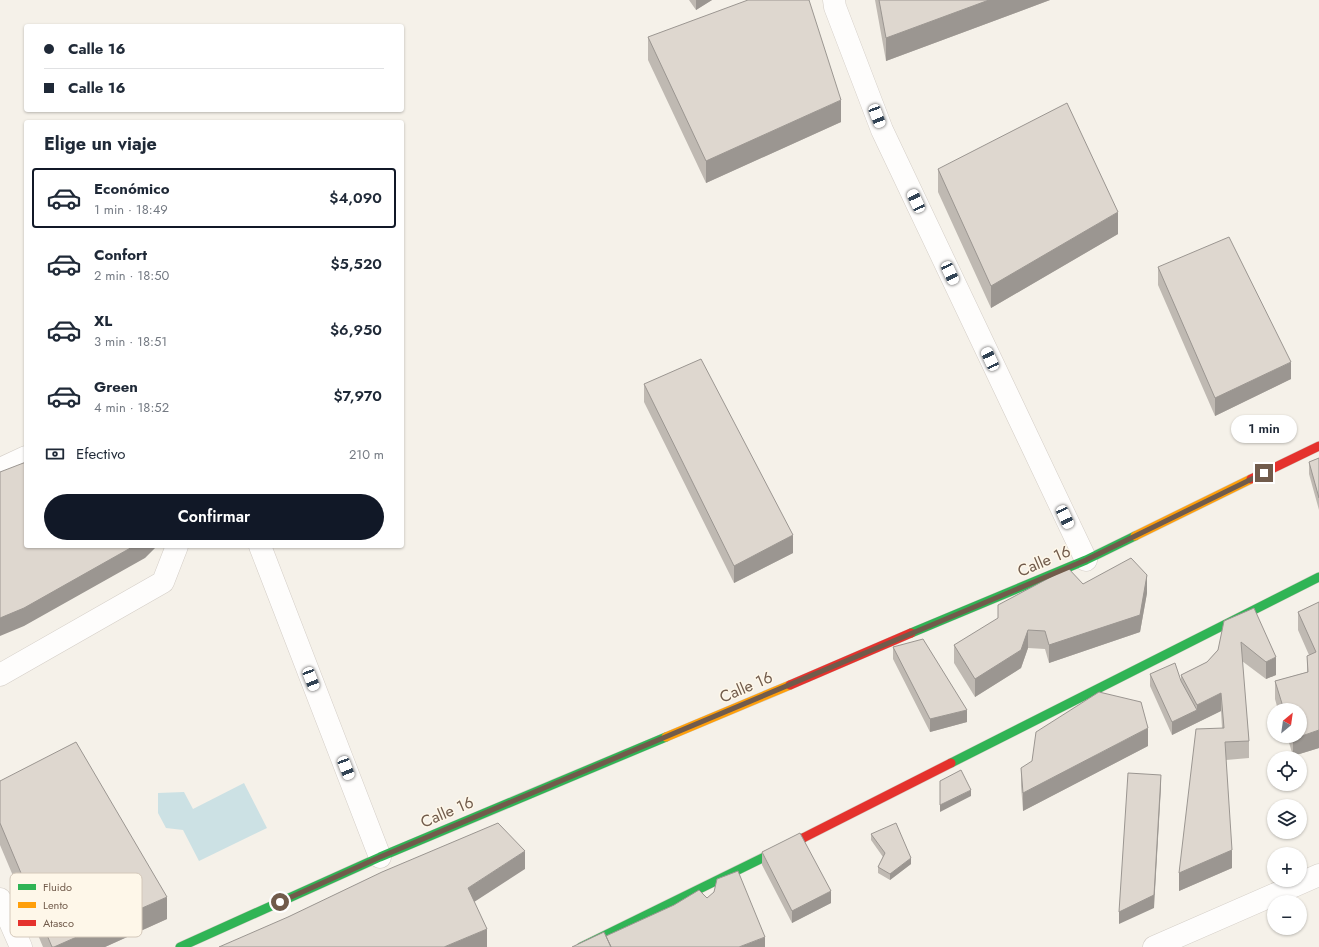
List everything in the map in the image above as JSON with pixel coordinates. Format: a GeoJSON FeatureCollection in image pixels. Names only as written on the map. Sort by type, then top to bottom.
{"type":"FeatureCollection","features":[{"type":"Feature","properties":{"kind":"main road","name":"Calle 16"},"geometry":{"type":"LineString","coordinates":[[180,947],[380,857],[1086,560],[1319,446]]}},
{"type":"Feature","properties":{"kind":"main road"},"geometry":{"type":"LineString","coordinates":[[581,947],[805,837],[1319,577]]}},
{"type":"Feature","properties":{"kind":"street"},"geometry":{"type":"LineString","coordinates":[[834,0],[835,7],[882,130],[1086,560]]}},
{"type":"Feature","properties":{"kind":"street"},"geometry":{"type":"LineString","coordinates":[[0,469],[24,458]]}},
{"type":"Feature","properties":{"kind":"street"},"geometry":{"type":"LineString","coordinates":[[0,675],[163,582],[176,548]]}},
{"type":"Feature","properties":{"kind":"street"},"geometry":{"type":"LineString","coordinates":[[261,548],[380,857]]}},
{"type":"Feature","properties":{"kind":"street"},"geometry":{"type":"LineString","coordinates":[[1154,947],[1319,875]]}},
{"type":"Feature","properties":{"kind":"street"},"geometry":{"type":"LineString","coordinates":[[0,899],[10,922]]}},
{"type":"Feature","properties":{"kind":"street"},"geometry":{"type":"LineString","coordinates":[[17,937],[21,947]]}},
{"type":"Feature","properties":{"kind":"shaded area"},"geometry":{"type":"Polygon","coordinates":[[[244,783],[267,828],[199,861],[183,830],[166,828],[158,813],[158,793],[184,792],[193,809],[244,783]]]}},
{"type":"Feature","properties":{"kind":"building"},"geometry":{"type":"Polygon","coordinates":[[[748,0],[809,0],[841,100],[706,161],[648,37],[748,0]]]}},
{"type":"Feature","properties":{"kind":"building"},"geometry":{"type":"Polygon","coordinates":[[[879,0],[989,0],[886,38],[879,0]]]}},
{"type":"Feature","properties":{"kind":"building"},"geometry":{"type":"Polygon","coordinates":[[[1067,103],[1118,212],[991,286],[938,169],[1067,103]]]}},
{"type":"Feature","properties":{"kind":"building"},"geometry":{"type":"Polygon","coordinates":[[[1229,237],[1291,362],[1215,398],[1158,267],[1229,237]]]}},
{"type":"Feature","properties":{"kind":"building"},"geometry":{"type":"Polygon","coordinates":[[[701,359],[793,535],[734,566],[644,384],[701,359]]]}},
{"type":"Feature","properties":{"kind":"building"},"geometry":{"type":"Polygon","coordinates":[[[1319,458],[1319,498],[1309,462],[1319,458]]]}},
{"type":"Feature","properties":{"kind":"building"},"geometry":{"type":"Polygon","coordinates":[[[24,463],[24,548],[130,548],[24,608],[0,618],[0,472],[24,463]]]}},
{"type":"Feature","properties":{"kind":"building"},"geometry":{"type":"Polygon","coordinates":[[[1131,558],[1147,575],[1140,615],[1049,645],[1045,631],[1028,630],[1021,650],[975,679],[954,645],[998,618],[998,605],[1068,568],[1083,584],[1131,558]]]}},
{"type":"Feature","properties":{"kind":"building"},"geometry":{"type":"Polygon","coordinates":[[[1319,602],[1319,730],[1307,734],[1307,703],[1282,703],[1275,681],[1308,672],[1307,656],[1316,652],[1298,612],[1319,602]]]}},
{"type":"Feature","properties":{"kind":"building"},"geometry":{"type":"Polygon","coordinates":[[[1254,608],[1276,657],[1266,662],[1241,642],[1249,741],[1225,742],[1232,850],[1179,873],[1196,729],[1224,728],[1221,693],[1197,705],[1181,675],[1207,662],[1218,650],[1224,621],[1254,608]]]}},
{"type":"Feature","properties":{"kind":"building"},"geometry":{"type":"Polygon","coordinates":[[[923,639],[967,710],[930,719],[893,647],[923,639]]]}},
{"type":"Feature","properties":{"kind":"building"},"geometry":{"type":"Polygon","coordinates":[[[1175,663],[1181,681],[1197,710],[1172,722],[1150,674],[1175,663]]]}},
{"type":"Feature","properties":{"kind":"building"},"geometry":{"type":"Polygon","coordinates":[[[1099,692],[1141,702],[1148,728],[1023,793],[1021,768],[1032,761],[1036,732],[1099,692]]]}},
{"type":"Feature","properties":{"kind":"building"},"geometry":{"type":"Polygon","coordinates":[[[76,742],[167,897],[142,908],[142,873],[21,873],[0,823],[0,781],[76,742]]]}},
{"type":"Feature","properties":{"kind":"building"},"geometry":{"type":"Polygon","coordinates":[[[961,770],[971,790],[940,805],[940,781],[961,770]]]}},
{"type":"Feature","properties":{"kind":"building"},"geometry":{"type":"Polygon","coordinates":[[[1128,773],[1161,775],[1154,895],[1119,912],[1128,773]]]}},
{"type":"Feature","properties":{"kind":"building"},"geometry":{"type":"Polygon","coordinates":[[[498,823],[525,851],[468,888],[487,929],[444,947],[219,947],[288,917],[382,872],[498,823]]]}},
{"type":"Feature","properties":{"kind":"building"},"geometry":{"type":"Polygon","coordinates":[[[896,823],[911,858],[890,874],[878,867],[885,853],[871,834],[896,823]]]}},
{"type":"Feature","properties":{"kind":"building"},"geometry":{"type":"Polygon","coordinates":[[[800,833],[831,891],[792,911],[762,852],[800,833]]]}},
{"type":"Feature","properties":{"kind":"building"},"geometry":{"type":"Polygon","coordinates":[[[738,871],[765,937],[739,947],[611,947],[606,936],[674,905],[699,890],[707,898],[714,892],[717,879],[738,871]]]}},
{"type":"Feature","properties":{"kind":"building"},"geometry":{"type":"Polygon","coordinates":[[[604,932],[611,947],[572,947],[604,932]]]}},
{"type":"Feature","properties":{"kind":"building"},"geometry":{"type":"Polygon","coordinates":[[[48,937],[77,937],[54,947],[52,947],[48,937]]]}},
{"type":"Feature","properties":{"kind":"traffic: fast"},"geometry":{"type":"LineString","coordinates":[[911,633],[1086,560],[1135,536]]}},
{"type":"Feature","properties":{"kind":"traffic: fast"},"geometry":{"type":"LineString","coordinates":[[951,763],[1319,577]]}},
{"type":"Feature","properties":{"kind":"traffic: fast"},"geometry":{"type":"LineString","coordinates":[[180,947],[380,857],[666,737]]}},
{"type":"Feature","properties":{"kind":"traffic: fast"},"geometry":{"type":"LineString","coordinates":[[581,947],[803,838]]}},
{"type":"Feature","properties":{"kind":"traffic: slow"},"geometry":{"type":"LineString","coordinates":[[1135,536],[1251,479]]}},
{"type":"Feature","properties":{"kind":"traffic: slow"},"geometry":{"type":"LineString","coordinates":[[666,737],[790,685]]}},
{"type":"Feature","properties":{"kind":"traffic: jam"},"geometry":{"type":"LineString","coordinates":[[1251,479],[1319,446]]}},
{"type":"Feature","properties":{"kind":"traffic: jam"},"geometry":{"type":"LineString","coordinates":[[790,685],[911,633]]}},
{"type":"Feature","properties":{"kind":"traffic: jam"},"geometry":{"type":"LineString","coordinates":[[803,838],[951,763]]}},
{"type":"Feature","properties":{"kind":"route"},"geometry":{"type":"LineString","coordinates":[[280,902],[380,857],[1086,560],[1264,473]]}}]}
